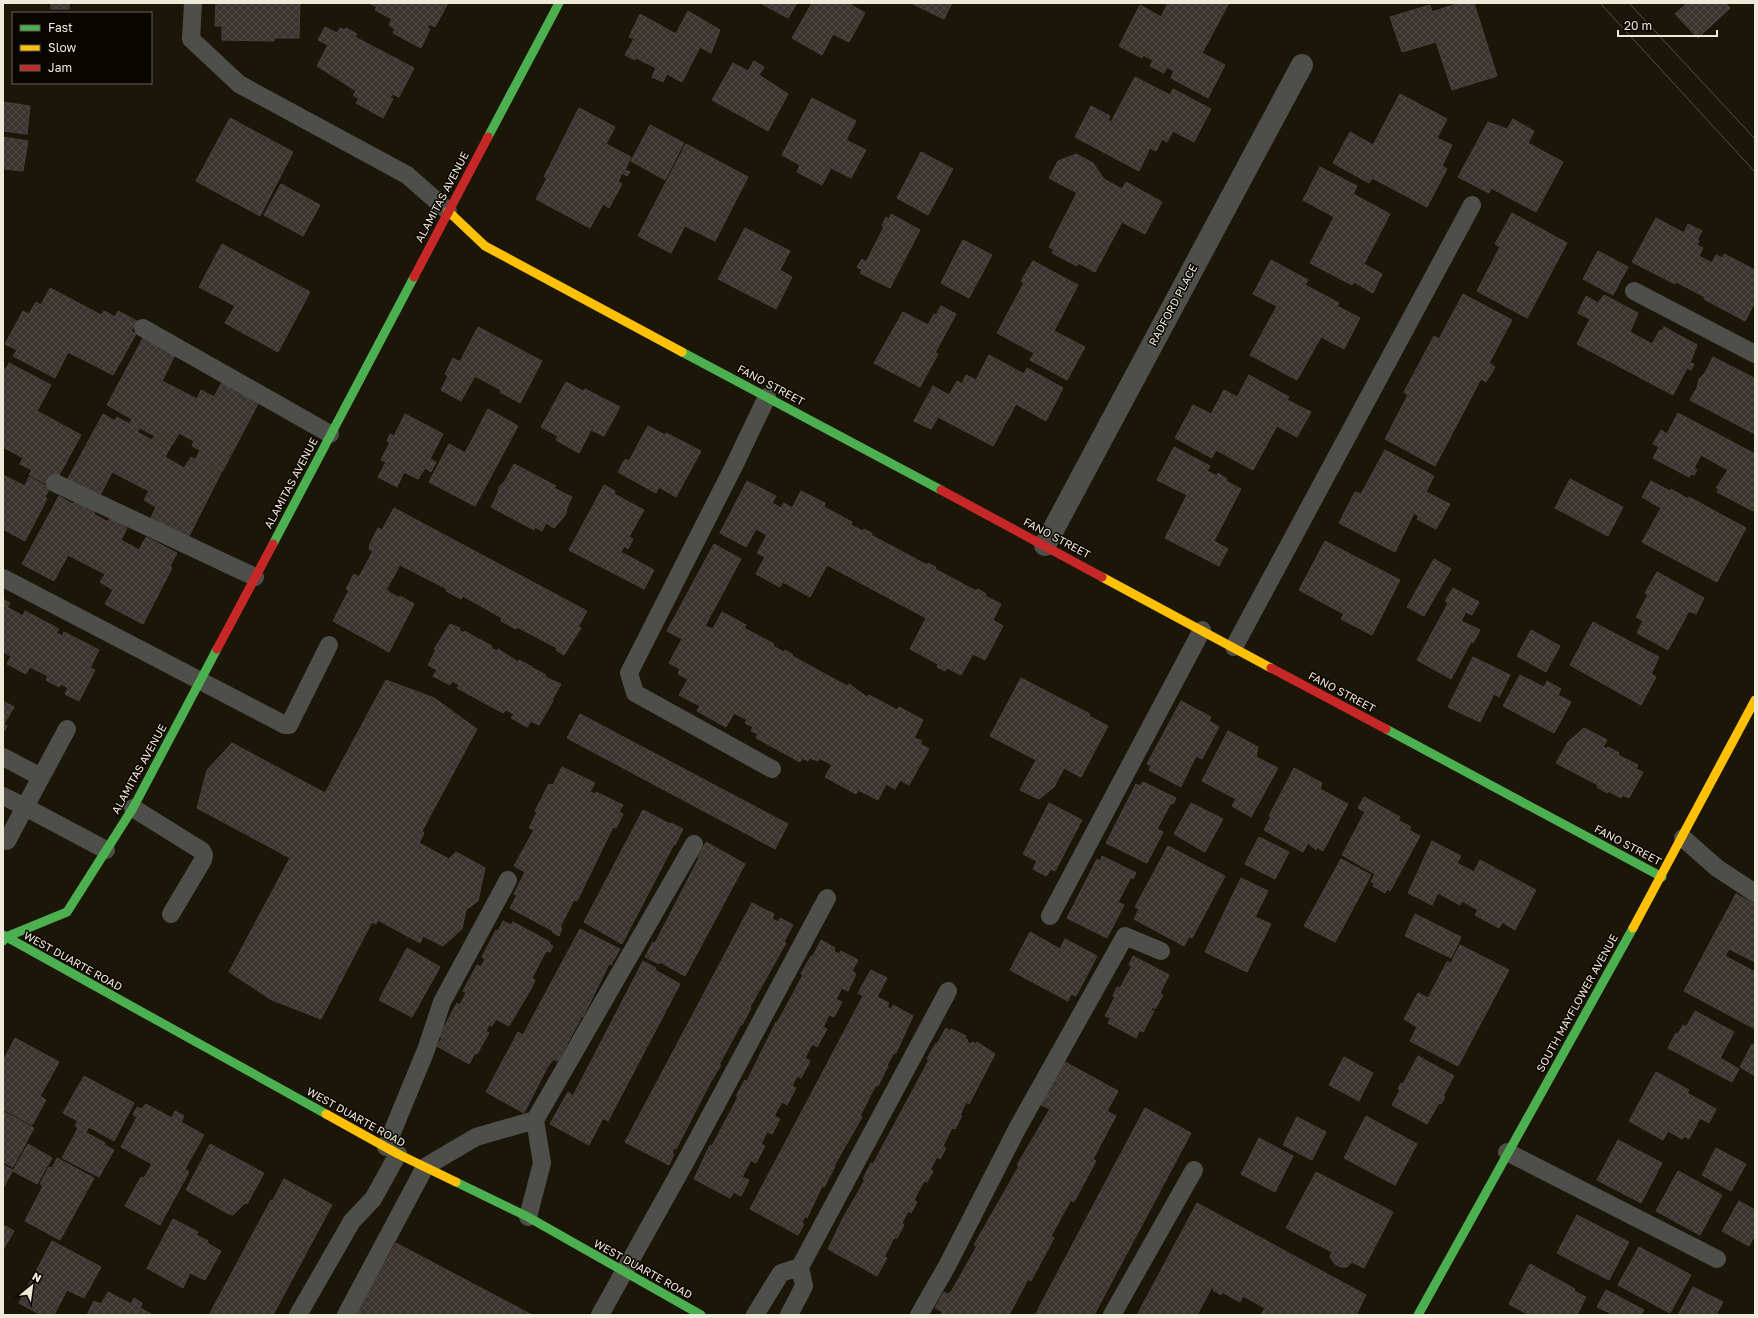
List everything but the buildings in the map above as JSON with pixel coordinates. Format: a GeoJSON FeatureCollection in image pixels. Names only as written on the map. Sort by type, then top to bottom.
{"type":"FeatureCollection","features":[{"type":"Feature","properties":{"kind":"street","name":"ALAMITAS AVENUE"},"geometry":{"type":"LineString","coordinates":[[4,938],[67,912],[133,808],[559,3]]}},
{"type":"Feature","properties":{"kind":"street","name":"RADFORD PLACE"},"geometry":{"type":"LineString","coordinates":[[1045,545],[1302,65]]}},
{"type":"Feature","properties":{"kind":"street","name":"FANO STREET"},"geometry":{"type":"LineString","coordinates":[[448,211],[485,246],[1662,876]]}},
{"type":"Feature","properties":{"kind":"street","name":"SOUTH MAYFLOWER AVENUE"},"geometry":{"type":"LineString","coordinates":[[1418,1315],[1507,1152],[1662,876],[1755,700]]}},
{"type":"Feature","properties":{"kind":"street","name":"WEST DUARTE ROAD"},"geometry":{"type":"LineString","coordinates":[[4,938],[392,1150],[528,1217],[701,1315]]}},
{"type":"Feature","properties":{"kind":"lane"},"geometry":{"type":"LineString","coordinates":[[193,3],[191,39],[239,84],[407,175],[448,211]]}},
{"type":"Feature","properties":{"kind":"lane"},"geometry":{"type":"LineString","coordinates":[[1234,647],[1472,205]]}},
{"type":"Feature","properties":{"kind":"lane"},"geometry":{"type":"LineString","coordinates":[[1634,291],[1755,354]]}},
{"type":"Feature","properties":{"kind":"lane"},"geometry":{"type":"LineString","coordinates":[[143,328],[330,434]]}},
{"type":"Feature","properties":{"kind":"lane"},"geometry":{"type":"LineString","coordinates":[[767,397],[733,468],[629,673],[635,693],[772,769]]}},
{"type":"Feature","properties":{"kind":"lane"},"geometry":{"type":"LineString","coordinates":[[55,484],[255,577]]}},
{"type":"Feature","properties":{"kind":"lane"},"geometry":{"type":"LineString","coordinates":[[3,578],[285,725],[289,725],[329,645]]}},
{"type":"Feature","properties":{"kind":"lane"},"geometry":{"type":"LineString","coordinates":[[1050,916],[1202,630]]}},
{"type":"Feature","properties":{"kind":"lane"},"geometry":{"type":"LineString","coordinates":[[4,843],[67,729]]}},
{"type":"Feature","properties":{"kind":"lane"},"geometry":{"type":"LineString","coordinates":[[3,757],[41,777]]}},
{"type":"Feature","properties":{"kind":"lane"},"geometry":{"type":"LineString","coordinates":[[3,796],[106,850]]}},
{"type":"Feature","properties":{"kind":"lane"},"geometry":{"type":"LineString","coordinates":[[133,808],[202,851],[204,855],[203,860],[171,914]]}},
{"type":"Feature","properties":{"kind":"lane"},"geometry":{"type":"LineString","coordinates":[[1682,838],[1717,868],[1755,893]]}},
{"type":"Feature","properties":{"kind":"lane"},"geometry":{"type":"LineString","coordinates":[[528,1217],[542,1164],[535,1120],[694,844]]}},
{"type":"Feature","properties":{"kind":"lane"},"geometry":{"type":"LineString","coordinates":[[298,1315],[352,1221],[373,1199],[392,1150],[442,1002],[508,880]]}},
{"type":"Feature","properties":{"kind":"lane"},"geometry":{"type":"LineString","coordinates":[[600,1315],[687,1159],[827,898]]}},
{"type":"Feature","properties":{"kind":"lane"},"geometry":{"type":"LineString","coordinates":[[919,1315],[947,1266],[1017,1129],[1125,936],[1161,951]]}},
{"type":"Feature","properties":{"kind":"lane"},"geometry":{"type":"LineString","coordinates":[[789,1315],[804,1286],[800,1268],[948,991]]}},
{"type":"Feature","properties":{"kind":"lane"},"geometry":{"type":"LineString","coordinates":[[346,1315],[425,1167],[476,1137],[535,1120]]}},
{"type":"Feature","properties":{"kind":"lane"},"geometry":{"type":"LineString","coordinates":[[1507,1152],[1717,1259]]}},
{"type":"Feature","properties":{"kind":"lane"},"geometry":{"type":"LineString","coordinates":[[1112,1315],[1194,1170]]}},
{"type":"Feature","properties":{"kind":"lane"},"geometry":{"type":"LineString","coordinates":[[755,1315],[781,1273],[800,1268]]}},
{"type":"Feature","properties":{"kind":"tram line"},"geometry":{"type":"LineString","coordinates":[[1600,3],[1755,172]]}},
{"type":"Feature","properties":{"kind":"tram line"},"geometry":{"type":"LineString","coordinates":[[1629,3],[1755,139]]}},
{"type":"Feature","properties":{"kind":"traffic: fast"},"geometry":{"type":"LineString","coordinates":[[488,137],[559,3]]}},
{"type":"Feature","properties":{"kind":"traffic: fast"},"geometry":{"type":"LineString","coordinates":[[273,544],[414,277]]}},
{"type":"Feature","properties":{"kind":"traffic: fast"},"geometry":{"type":"LineString","coordinates":[[682,352],[941,490]]}},
{"type":"Feature","properties":{"kind":"traffic: fast"},"geometry":{"type":"LineString","coordinates":[[3,941],[6,937],[67,912],[133,808],[217,649]]}},
{"type":"Feature","properties":{"kind":"traffic: fast"},"geometry":{"type":"LineString","coordinates":[[1386,729],[1662,877]]}},
{"type":"Feature","properties":{"kind":"traffic: fast"},"geometry":{"type":"LineString","coordinates":[[1418,1315],[1633,928]]}},
{"type":"Feature","properties":{"kind":"traffic: fast"},"geometry":{"type":"LineString","coordinates":[[3,935],[326,1114]]}},
{"type":"Feature","properties":{"kind":"traffic: fast"},"geometry":{"type":"LineString","coordinates":[[456,1182],[528,1217],[701,1315]]}},
{"type":"Feature","properties":{"kind":"traffic: slow"},"geometry":{"type":"LineString","coordinates":[[448,211],[485,246],[682,352]]}},
{"type":"Feature","properties":{"kind":"traffic: slow"},"geometry":{"type":"LineString","coordinates":[[1102,577],[1271,668]]}},
{"type":"Feature","properties":{"kind":"traffic: slow"},"geometry":{"type":"LineString","coordinates":[[1633,928],[1755,700]]}},
{"type":"Feature","properties":{"kind":"traffic: slow"},"geometry":{"type":"LineString","coordinates":[[326,1114],[398,1154],[456,1182]]}},
{"type":"Feature","properties":{"kind":"traffic: jam"},"geometry":{"type":"LineString","coordinates":[[414,277],[488,137]]}},
{"type":"Feature","properties":{"kind":"traffic: jam"},"geometry":{"type":"LineString","coordinates":[[941,490],[1102,577]]}},
{"type":"Feature","properties":{"kind":"traffic: jam"},"geometry":{"type":"LineString","coordinates":[[217,649],[273,544]]}},
{"type":"Feature","properties":{"kind":"traffic: jam"},"geometry":{"type":"LineString","coordinates":[[1271,668],[1386,729]]}}]}
